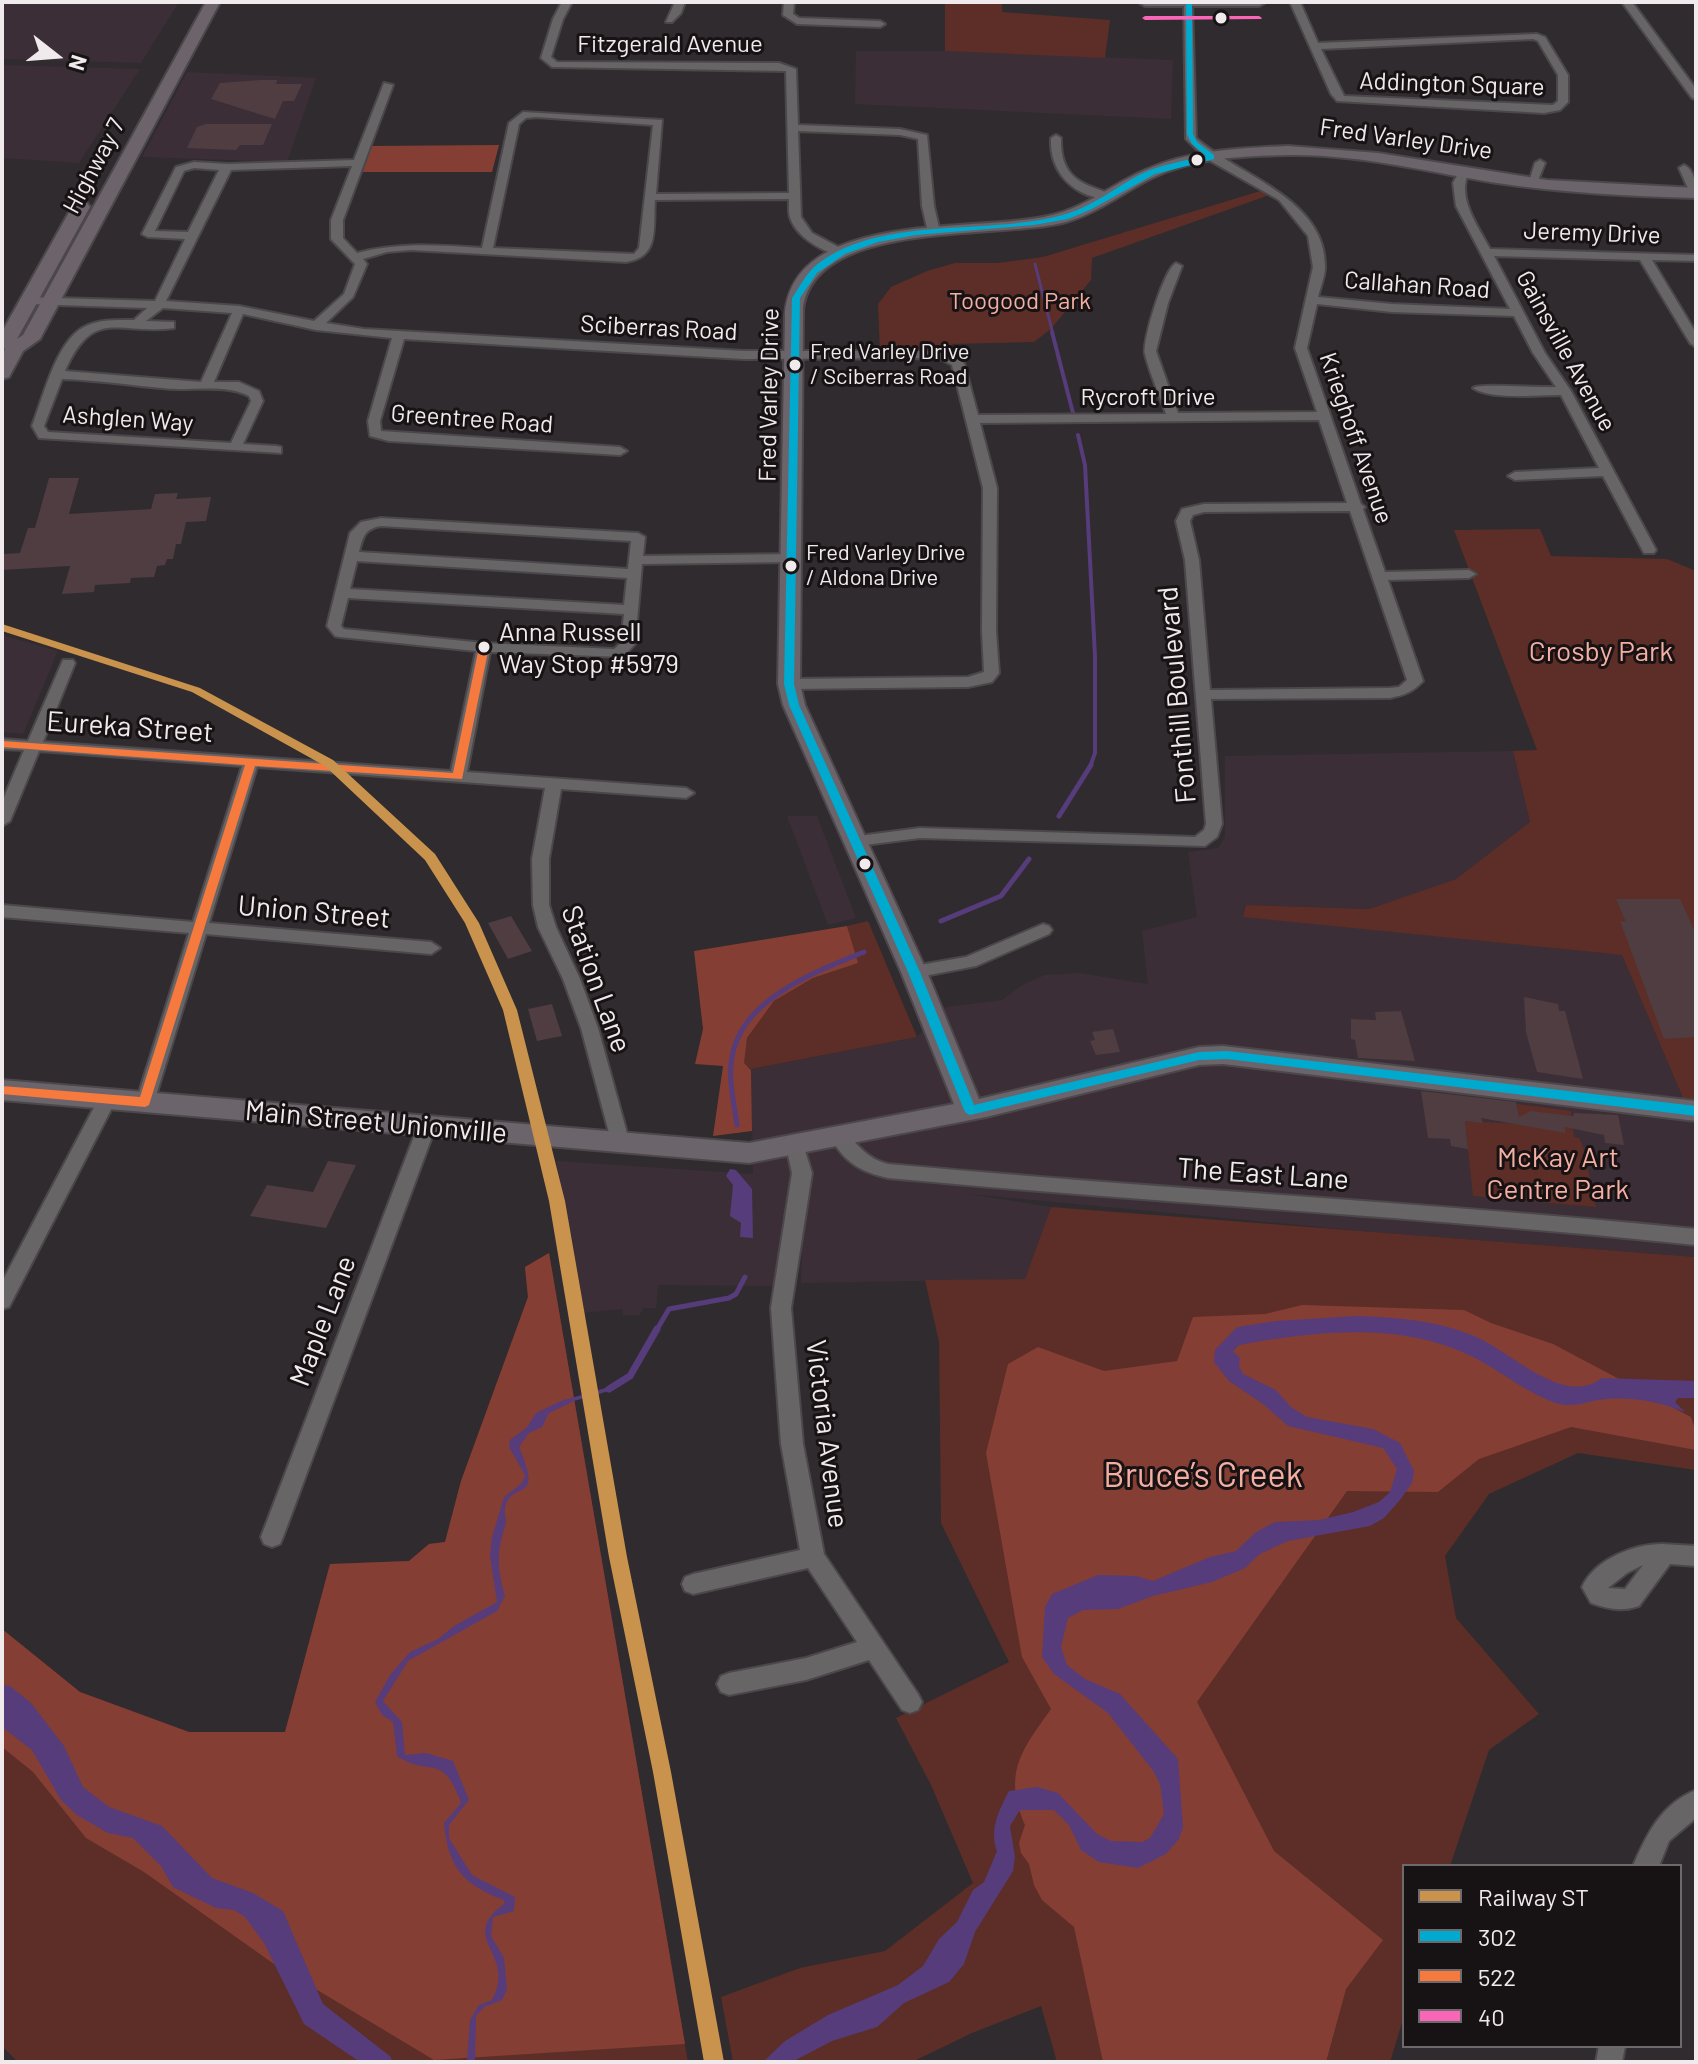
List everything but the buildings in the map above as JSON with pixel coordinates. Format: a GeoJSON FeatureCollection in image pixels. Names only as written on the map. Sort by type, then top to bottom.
{"type":"FeatureCollection","features":[{"type":"Feature","properties":{"kind":"main road","name":"Highway 7"},"geometry":{"type":"LineString","coordinates":[[2,373],[15,348],[31,339],[213,2]]}},
{"type":"Feature","properties":{"kind":"main road","name":"Highway 7"},"geometry":{"type":"LineString","coordinates":[[15,348],[7,340],[89,192]]}},
{"type":"Feature","properties":{"kind":"street","name":"Fitzgerald Avenue"},"geometry":{"type":"LineString","coordinates":[[567,2],[550,45],[548,62],[565,66],[788,68],[793,74],[794,209],[798,225],[816,241],[842,253]]}},
{"type":"Feature","properties":{"kind":"street"},"geometry":{"type":"LineString","coordinates":[[669,20],[680,2]]}},
{"type":"Feature","properties":{"kind":"street"},"geometry":{"type":"LineString","coordinates":[[789,2],[788,15],[797,21],[880,24]]}},
{"type":"Feature","properties":{"kind":"street"},"geometry":{"type":"LineString","coordinates":[[1145,2],[1259,2]]}},
{"type":"Feature","properties":{"kind":"street","name":"Addington Square"},"geometry":{"type":"LineString","coordinates":[[1295,2],[1336,94],[1346,100],[1544,110],[1556,108],[1563,102],[1563,75],[1542,39],[1534,36],[1315,46]]}},
{"type":"Feature","properties":{"kind":"street"},"geometry":{"type":"LineString","coordinates":[[1627,2],[1696,96]]}},
{"type":"Feature","properties":{"kind":"street","name":"Krieghoff Avenue"},"geometry":{"type":"LineString","coordinates":[[1189,4],[1190,134],[1198,147],[1211,157],[1283,198],[1309,227],[1319,255],[1301,348],[1414,676],[1412,685],[1390,693],[1203,695]]}},
{"type":"Feature","properties":{"kind":"street"},"geometry":{"type":"LineString","coordinates":[[316,326],[349,295],[361,264],[337,239],[337,220],[388,85]]}},
{"type":"Feature","properties":{"kind":"street"},"geometry":{"type":"LineString","coordinates":[[357,257],[399,248],[626,259],[638,257],[645,249],[659,125],[656,120],[523,115],[514,123],[487,251]]}},
{"type":"Feature","properties":{"kind":"street"},"geometry":{"type":"LineString","coordinates":[[793,128],[900,132],[923,137],[928,206],[934,232]]}},
{"type":"Feature","properties":{"kind":"street"},"geometry":{"type":"LineString","coordinates":[[1056,138],[1054,156],[1064,175],[1090,190],[1111,197]]}},
{"type":"Feature","properties":{"kind":"street","name":"Fred Varley Drive"},"geometry":{"type":"LineString","coordinates":[[970,1110],[914,972],[794,705],[789,684],[796,356],[794,325],[797,293],[813,271],[842,253],[877,240],[1037,223],[1084,211],[1151,173],[1211,157],[1257,152],[1323,151],[1397,159],[1532,183],[1608,191],[1695,193]]}},
{"type":"Feature","properties":{"kind":"street"},"geometry":{"type":"LineString","coordinates":[[192,236],[148,234],[180,169],[194,165],[228,167],[360,163]]}},
{"type":"Feature","properties":{"kind":"street"},"geometry":{"type":"LineString","coordinates":[[1532,183],[1540,163]]}},
{"type":"Feature","properties":{"kind":"street"},"geometry":{"type":"LineString","coordinates":[[137,324],[146,313],[158,306],[222,173],[228,167]]}},
{"type":"Feature","properties":{"kind":"street"},"geometry":{"type":"LineString","coordinates":[[1684,168],[1695,193]]}},
{"type":"Feature","properties":{"kind":"street","name":"Gainsville Avenue"},"geometry":{"type":"LineString","coordinates":[[1464,172],[1458,183],[1459,200],[1539,353],[1565,391],[1649,550]]}},
{"type":"Feature","properties":{"kind":"street"},"geometry":{"type":"LineString","coordinates":[[650,197],[795,196]]}},
{"type":"Feature","properties":{"kind":"street","name":"Jeremy Drive"},"geometry":{"type":"LineString","coordinates":[[1486,252],[1696,258]]}},
{"type":"Feature","properties":{"kind":"street"},"geometry":{"type":"LineString","coordinates":[[1644,257],[1691,327],[1696,343]]}},
{"type":"Feature","properties":{"kind":"street"},"geometry":{"type":"LineString","coordinates":[[1174,419],[1150,351],[1162,303],[1176,266]]}},
{"type":"Feature","properties":{"kind":"street","name":"Sciberras Road"},"geometry":{"type":"LineString","coordinates":[[29,300],[239,310],[279,315],[316,326],[399,335],[796,356],[930,354],[952,358],[958,363],[990,488],[989,631],[992,673],[987,679],[968,682],[789,684]]}},
{"type":"Feature","properties":{"kind":"street","name":"Callahan Road"},"geometry":{"type":"LineString","coordinates":[[1312,300],[1392,308],[1520,313]]}},
{"type":"Feature","properties":{"kind":"street"},"geometry":{"type":"LineString","coordinates":[[206,385],[239,310]]}},
{"type":"Feature","properties":{"kind":"street","name":"Ashglen Way"},"geometry":{"type":"LineString","coordinates":[[170,325],[137,324],[88,329],[76,340],[58,375],[38,426],[44,435],[276,450]]}},
{"type":"Feature","properties":{"kind":"street","name":"Greentree Road"},"geometry":{"type":"LineString","coordinates":[[399,335],[374,421],[375,433],[389,437],[620,451]]}},
{"type":"Feature","properties":{"kind":"street","name":"Ashglen Way"},"geometry":{"type":"LineString","coordinates":[[58,375],[105,376],[165,385],[239,386],[255,394],[257,401],[235,448]]}},
{"type":"Feature","properties":{"kind":"street"},"geometry":{"type":"LineString","coordinates":[[1479,388],[1514,392],[1565,391]]}},
{"type":"Feature","properties":{"kind":"street","name":"Rycroft Drive"},"geometry":{"type":"LineString","coordinates":[[972,419],[1324,416]]}},
{"type":"Feature","properties":{"kind":"street"},"geometry":{"type":"LineString","coordinates":[[1515,476],[1607,472]]}},
{"type":"Feature","properties":{"kind":"street","name":"Fonthill Boulevard"},"geometry":{"type":"LineString","coordinates":[[857,841],[948,833],[1199,842],[1211,833],[1214,824],[1192,560],[1183,521],[1187,512],[1204,508],[1358,507]]}},
{"type":"Feature","properties":{"kind":"street"},"geometry":{"type":"LineString","coordinates":[[381,522],[638,537],[636,567],[628,644],[618,654],[484,647],[340,633],[334,626],[357,533],[366,525],[381,522]]}},
{"type":"Feature","properties":{"kind":"street"},"geometry":{"type":"LineString","coordinates":[[351,556],[636,567],[792,558]]}},
{"type":"Feature","properties":{"kind":"street"},"geometry":{"type":"LineString","coordinates":[[1379,576],[1469,574]]}},
{"type":"Feature","properties":{"kind":"street"},"geometry":{"type":"LineString","coordinates":[[342,593],[631,610]]}},
{"type":"Feature","properties":{"kind":"street"},"geometry":{"type":"LineString","coordinates":[[458,777],[484,647]]}},
{"type":"Feature","properties":{"kind":"street"},"geometry":{"type":"LineString","coordinates":[[2,821],[68,663]]}},
{"type":"Feature","properties":{"kind":"street","name":"Eureka Street"},"geometry":{"type":"LineString","coordinates":[[2,744],[686,793]]}},
{"type":"Feature","properties":{"kind":"street"},"geometry":{"type":"LineString","coordinates":[[145,1102],[251,762]]}},
{"type":"Feature","properties":{"kind":"street","name":"Station Lane"},"geometry":{"type":"LineString","coordinates":[[554,783],[541,864],[541,905],[546,926],[575,987],[593,1037],[621,1144]]}},
{"type":"Feature","properties":{"kind":"street","name":"Union Street"},"geometry":{"type":"LineString","coordinates":[[2,911],[431,948]]}},
{"type":"Feature","properties":{"kind":"street"},"geometry":{"type":"LineString","coordinates":[[914,972],[970,962],[1043,930]]}},
{"type":"Feature","properties":{"kind":"street","name":"Main Street Unionville"},"geometry":{"type":"LineString","coordinates":[[2,1090],[749,1153],[970,1110],[1199,1056],[1227,1055],[1696,1111]]}},
{"type":"Feature","properties":{"kind":"street"},"geometry":{"type":"LineString","coordinates":[[2,1301],[108,1098]]}},
{"type":"Feature","properties":{"kind":"street","name":"Maple Lane"},"geometry":{"type":"LineString","coordinates":[[272,1537],[427,1126]]}},
{"type":"Feature","properties":{"kind":"street","name":"The East Lane"},"geometry":{"type":"LineString","coordinates":[[817,1142],[849,1154],[866,1166],[888,1171],[1114,1192],[1545,1221],[1696,1237]]}},
{"type":"Feature","properties":{"kind":"street","name":"Victoria Avenue"},"geometry":{"type":"LineString","coordinates":[[817,1142],[802,1173],[781,1308],[792,1444],[813,1557],[910,1702]]}},
{"type":"Feature","properties":{"kind":"street"},"geometry":{"type":"LineString","coordinates":[[1664,1554],[1696,1556]]}},
{"type":"Feature","properties":{"kind":"street"},"geometry":{"type":"LineString","coordinates":[[693,1584],[813,1557]]}},
{"type":"Feature","properties":{"kind":"street"},"geometry":{"type":"LineString","coordinates":[[729,1684],[806,1669],[873,1648]]}},
{"type":"Feature","properties":{"kind":"street"},"geometry":{"type":"LineString","coordinates":[[1647,1864],[1660,1833],[1696,1802]]}},
{"type":"Feature","properties":{"kind":"shaded area"},"geometry":{"type":"Polygon","coordinates":[[[2,2],[179,2],[141,63],[2,59],[2,2]]]}},
{"type":"Feature","properties":{"kind":"shaded area"},"geometry":{"type":"Polygon","coordinates":[[[856,51],[945,51],[1173,60],[1171,119],[855,104],[856,51]]]}},
{"type":"Feature","properties":{"kind":"shaded area"},"geometry":{"type":"Polygon","coordinates":[[[2,65],[140,69],[79,163],[2,158],[2,65]]]}},
{"type":"Feature","properties":{"kind":"shaded area"},"geometry":{"type":"Polygon","coordinates":[[[187,72],[316,78],[287,162],[142,157],[187,72]]]}},
{"type":"Feature","properties":{"kind":"shaded area"},"geometry":{"type":"Polygon","coordinates":[[[2,635],[58,651],[23,734],[2,732],[2,635]]]}},
{"type":"Feature","properties":{"kind":"shaded area"},"geometry":{"type":"Polygon","coordinates":[[[1513,751],[1530,822],[1456,879],[1369,909],[1246,905],[1243,916],[1622,955],[1683,1098],[1696,1107],[1696,1257],[1373,1232],[969,1194],[1051,1207],[1025,1279],[801,1283],[802,1245],[811,1180],[791,1177],[776,1286],[658,1285],[656,1308],[643,1308],[640,1315],[623,1315],[622,1309],[582,1313],[574,1249],[556,1161],[753,1174],[751,1069],[917,1037],[946,1007],[1002,1000],[1024,984],[1045,975],[1079,973],[1148,984],[1142,931],[1197,917],[1188,852],[1218,848],[1225,837],[1225,756],[1513,751]]]}},
{"type":"Feature","properties":{"kind":"shaded area"},"geometry":{"type":"Polygon","coordinates":[[[787,816],[817,816],[856,918],[828,925],[787,816]]]}},
{"type":"Feature","properties":{"kind":"shaded area"},"geometry":{"type":"Polygon","coordinates":[[[730,1169],[736,1170],[752,1189],[753,1238],[740,1237],[741,1223],[730,1216],[733,1185],[726,1176],[730,1169]]]}},
{"type":"Feature","properties":{"kind":"shaded area"},"geometry":{"type":"Polygon","coordinates":[[[1358,1316],[1446,1326],[1489,1343],[1554,1382],[1571,1386],[1587,1385],[1602,1378],[1696,1381],[1696,1398],[1678,1398],[1675,1402],[1685,1412],[1656,1403],[1627,1399],[1559,1404],[1537,1395],[1473,1357],[1417,1338],[1388,1334],[1328,1333],[1239,1345],[1233,1351],[1240,1358],[1239,1366],[1243,1374],[1276,1390],[1291,1407],[1307,1417],[1373,1429],[1400,1443],[1414,1471],[1412,1483],[1400,1500],[1384,1518],[1370,1526],[1288,1541],[1260,1554],[1245,1568],[1212,1582],[1153,1596],[1118,1609],[1083,1610],[1068,1618],[1061,1647],[1067,1665],[1085,1679],[1120,1694],[1178,1759],[1183,1827],[1179,1839],[1166,1854],[1138,1868],[1099,1862],[1081,1850],[1069,1825],[1054,1810],[1020,1810],[1010,1826],[1015,1857],[1013,1871],[975,1932],[964,1964],[949,1982],[904,2003],[877,2027],[832,2041],[792,2062],[763,2062],[785,2041],[828,2015],[898,1985],[923,1966],[939,1939],[957,1922],[973,1890],[984,1882],[997,1851],[994,1835],[996,1820],[1009,1791],[1037,1787],[1058,1793],[1097,1834],[1111,1841],[1142,1842],[1150,1838],[1164,1814],[1160,1784],[1108,1713],[1054,1674],[1042,1657],[1045,1607],[1052,1594],[1098,1575],[1136,1576],[1153,1581],[1210,1557],[1236,1551],[1256,1532],[1275,1522],[1319,1520],[1353,1512],[1379,1502],[1390,1492],[1397,1469],[1383,1448],[1288,1426],[1229,1381],[1214,1362],[1215,1350],[1237,1327],[1276,1321],[1358,1316]]]}},
{"type":"Feature","properties":{"kind":"shaded area"},"geometry":{"type":"Polygon","coordinates":[[[609,1387],[609,1391],[574,1401],[549,1413],[542,1427],[529,1433],[519,1447],[528,1478],[527,1485],[508,1500],[505,1509],[506,1521],[499,1559],[505,1596],[497,1611],[408,1661],[383,1701],[402,1722],[405,1755],[426,1753],[453,1761],[469,1800],[449,1825],[449,1838],[472,1875],[515,1897],[514,1911],[493,1917],[491,1936],[504,1958],[507,1990],[502,2000],[484,2007],[476,2016],[475,2062],[467,2062],[470,2020],[479,2005],[492,2000],[498,1984],[498,1970],[486,1937],[486,1927],[504,1900],[468,1881],[454,1863],[444,1823],[461,1803],[454,1787],[442,1771],[397,1756],[393,1722],[382,1715],[375,1702],[390,1675],[410,1652],[438,1639],[454,1626],[497,1602],[490,1556],[492,1537],[504,1497],[522,1483],[525,1475],[509,1447],[510,1440],[527,1427],[536,1413],[561,1401],[609,1387]]]}},
{"type":"Feature","properties":{"kind":"shaded area"},"geometry":{"type":"Polygon","coordinates":[[[2,1685],[10,1686],[31,1703],[64,1746],[83,1787],[109,1807],[162,1826],[212,1878],[253,1893],[283,1911],[323,2004],[391,2057],[392,2062],[360,2062],[304,2024],[264,1943],[245,1917],[234,1910],[216,1908],[173,1887],[161,1866],[133,1838],[108,1833],[77,1815],[61,1800],[32,1750],[2,1727],[2,1685]]]}},
{"type":"Feature","properties":{"kind":"green space"},"geometry":{"type":"Polygon","coordinates":[[[945,2],[1002,2],[1002,12],[1110,20],[1105,58],[945,51],[945,2]]]}},
{"type":"Feature","properties":{"kind":"green space"},"geometry":{"type":"Polygon","coordinates":[[[499,145],[492,172],[359,172],[368,146],[499,145]]]}},
{"type":"Feature","properties":{"kind":"green space","name":"Toogood Park"},"geometry":{"type":"Polygon","coordinates":[[[1267,189],[1275,193],[1092,258],[1091,280],[1051,329],[1034,342],[952,344],[952,352],[880,353],[878,304],[891,287],[927,271],[955,263],[998,263],[1043,257],[1267,189]]]}},
{"type":"Feature","properties":{"kind":"green space","name":"Crosby Park"},"geometry":{"type":"Polygon","coordinates":[[[1540,529],[1551,556],[1667,559],[1696,571],[1696,1100],[1683,1098],[1622,955],[1243,917],[1246,905],[1369,909],[1456,879],[1530,822],[1513,751],[1537,750],[1454,530],[1540,529]]]}},
{"type":"Feature","properties":{"kind":"green space"},"geometry":{"type":"Polygon","coordinates":[[[868,921],[917,1037],[751,1069],[743,1063],[747,1038],[774,1001],[813,978],[857,963],[847,926],[868,921]]]}},
{"type":"Feature","properties":{"kind":"green space"},"geometry":{"type":"Polygon","coordinates":[[[847,926],[858,963],[813,978],[774,1001],[747,1038],[744,1063],[751,1070],[752,1131],[713,1136],[723,1066],[695,1064],[703,1029],[694,951],[847,926]]]}},
{"type":"Feature","properties":{"kind":"green space","name":"McKay Art Centre Park"},"geometry":{"type":"Polygon","coordinates":[[[1517,1104],[1571,1111],[1574,1137],[1579,1138],[1583,1146],[1596,1207],[1473,1196],[1465,1121],[1519,1124],[1517,1104]]]}},
{"type":"Feature","properties":{"kind":"green space","name":"Bruce’s Creek"},"geometry":{"type":"Polygon","coordinates":[[[1051,1207],[1696,1257],[1696,1470],[1578,1453],[1489,1494],[1445,1556],[1456,1618],[1539,1714],[1489,1750],[1451,1864],[1402,1864],[1402,2023],[1390,2062],[1057,2062],[1041,2006],[972,2033],[912,2062],[733,2062],[721,1997],[800,1968],[885,1951],[973,1883],[931,1785],[896,1718],[1009,1662],[941,1523],[939,1342],[925,1280],[1025,1279],[1051,1207]]]}},
{"type":"Feature","properties":{"kind":"green space"},"geometry":{"type":"Polygon","coordinates":[[[549,1253],[688,2062],[18,2062],[2,2046],[2,1629],[80,1692],[189,1732],[285,1732],[330,1564],[409,1561],[429,1544],[445,1542],[461,1481],[528,1297],[525,1267],[549,1253]]]}},
{"type":"Feature","properties":{"kind":"green space"},"geometry":{"type":"Polygon","coordinates":[[[549,1253],[685,2044],[434,2060],[274,1964],[144,1872],[86,1838],[33,1772],[2,1747],[2,1629],[80,1692],[189,1732],[285,1732],[330,1564],[409,1561],[429,1544],[445,1542],[461,1481],[528,1297],[525,1267],[549,1253]]]}},
{"type":"Feature","properties":{"kind":"green space"},"geometry":{"type":"Polygon","coordinates":[[[1302,1305],[1464,1310],[1491,1323],[1553,1344],[1691,1417],[1696,1432],[1696,1450],[1571,1427],[1479,1459],[1438,1492],[1347,1491],[1197,1702],[1274,1851],[1383,1940],[1346,1989],[1326,2062],[1103,2062],[1074,1927],[1042,1900],[1019,1843],[1025,1825],[1016,1791],[1018,1763],[1051,1709],[1022,1657],[986,1453],[1008,1364],[1038,1347],[1104,1371],[1177,1361],[1193,1317],[1265,1314],[1302,1305]]]}},
{"type":"Feature","properties":{"kind":"waterway"},"geometry":{"type":"LineString","coordinates":[[1035,264],[1053,334]]}},
{"type":"Feature","properties":{"kind":"waterway"},"geometry":{"type":"LineString","coordinates":[[1052,332],[1073,413]]}},
{"type":"Feature","properties":{"kind":"waterway"},"geometry":{"type":"LineString","coordinates":[[1078,435],[1085,465],[1095,656],[1095,753],[1090,766]]}},
{"type":"Feature","properties":{"kind":"waterway"},"geometry":{"type":"LineString","coordinates":[[1059,816],[1090,766]]}},
{"type":"Feature","properties":{"kind":"waterway"},"geometry":{"type":"LineString","coordinates":[[941,921],[1001,896],[1029,859]]}},
{"type":"Feature","properties":{"kind":"waterway"},"geometry":{"type":"LineString","coordinates":[[737,1125],[731,1065],[738,1037],[750,1019],[765,1003],[804,978],[864,952]]}},
{"type":"Feature","properties":{"kind":"waterway"},"geometry":{"type":"LineString","coordinates":[[656,1331],[669,1309],[729,1298],[736,1294],[745,1277]]}},
{"type":"Feature","properties":{"kind":"waterway"},"geometry":{"type":"LineString","coordinates":[[609,1389],[630,1376],[657,1329]]}},
{"type":"Feature","properties":{"kind":"rail line","name":"ST"},"geometry":{"type":"LineString","coordinates":[[2,627],[196,690],[329,763],[430,857],[472,923],[510,1010],[557,1201],[618,1557],[662,1772],[714,2062]]}},
{"type":"Feature","properties":{"kind":"transit line","name":"302"},"geometry":{"type":"LineString","coordinates":[[1189,4],[1190,134],[1194,143],[1211,157]]}},
{"type":"Feature","properties":{"kind":"transit line","name":"40"},"geometry":{"type":"LineString","coordinates":[[1145,18],[1259,18]]}},
{"type":"Feature","properties":{"kind":"transit line","name":"302"},"geometry":{"type":"LineString","coordinates":[[970,1110],[914,972],[794,705],[789,684],[796,298],[814,271],[842,252],[877,240],[1065,217],[1088,208],[1152,172],[1211,157]]}},
{"type":"Feature","properties":{"kind":"transit line","name":"522"},"geometry":{"type":"LineString","coordinates":[[458,777],[484,647]]}},
{"type":"Feature","properties":{"kind":"transit line","name":"522"},"geometry":{"type":"LineString","coordinates":[[2,744],[458,777]]}},
{"type":"Feature","properties":{"kind":"transit line","name":"522"},"geometry":{"type":"LineString","coordinates":[[145,1102],[251,762]]}},
{"type":"Feature","properties":{"kind":"transit line","name":"302"},"geometry":{"type":"LineString","coordinates":[[970,1110],[1199,1056],[1227,1055],[1696,1111]]}},
{"type":"Feature","properties":{"kind":"transit line","name":"522"},"geometry":{"type":"LineString","coordinates":[[2,1090],[145,1102]]}},
{"type":"Feature","properties":{"kind":"place","name":"Fred Varley Drive / Sciberras Road"},"geometry":{"type":"Point","coordinates":[795,365]}},
{"type":"Feature","properties":{"kind":"place","name":"Fred Varley Drive / Aldona Drive"},"geometry":{"type":"Point","coordinates":[791,566]}},
{"type":"Feature","properties":{"kind":"place","name":"Anna Russell Way Stop #5979"},"geometry":{"type":"Point","coordinates":[484,647]}}]}
